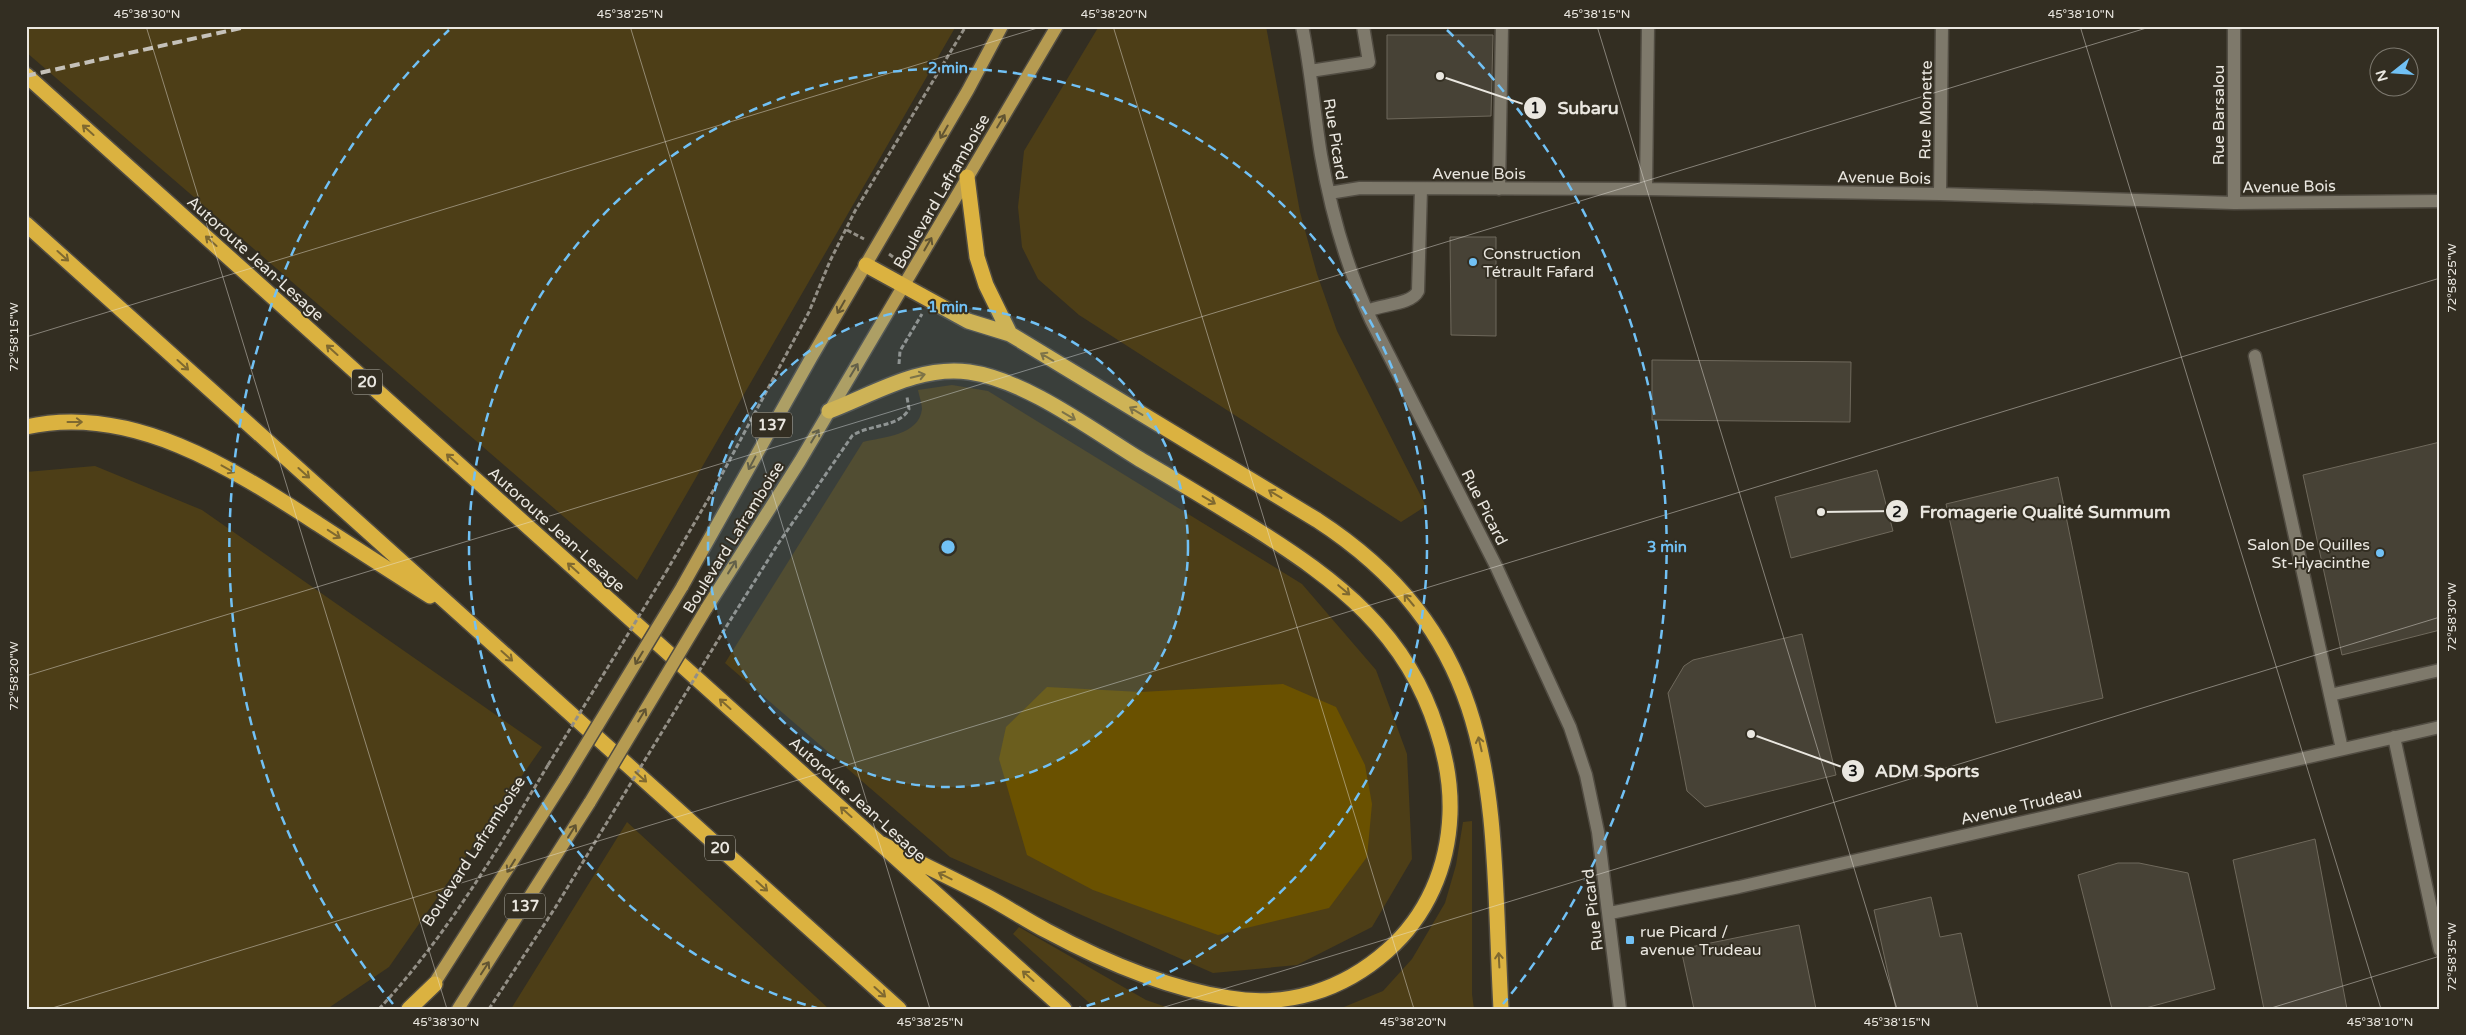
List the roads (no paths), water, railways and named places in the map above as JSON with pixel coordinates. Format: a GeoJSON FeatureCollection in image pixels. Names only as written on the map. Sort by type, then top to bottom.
{"type":"FeatureCollection","features":[{"type":"Feature","properties":{"kind":"highway","name":"Autoroute Jean-Lesage"},"geometry":{"type":"LineString","coordinates":[[26,75],[1064,1009]]}},
{"type":"Feature","properties":{"kind":"highway"},"geometry":{"type":"LineString","coordinates":[[967,178],[977,257],[986,285],[1010,334]]}},
{"type":"Feature","properties":{"kind":"highway","name":"20"},"geometry":{"type":"LineString","coordinates":[[26,224],[899,1009]]}},
{"type":"Feature","properties":{"kind":"highway"},"geometry":{"type":"LineString","coordinates":[[866,265],[968,321],[1010,334],[1324,524],[1370,559],[1421,615],[1445,652],[1460,682],[1475,724],[1483,757],[1491,811],[1501,1009]]}},
{"type":"Feature","properties":{"kind":"highway"},"geometry":{"type":"LineString","coordinates":[[829,411],[918,376],[948,371],[978,374],[1033,395],[1215,504],[1320,571],[1352,597],[1380,626],[1401,655],[1426,701],[1443,751],[1450,788],[1450,823],[1445,856],[1433,889],[1410,927],[1381,956],[1345,981],[1321,991],[1283,1000],[1231,999],[1187,989],[1139,973],[1054,935],[989,898],[882,844]]}},
{"type":"Feature","properties":{"kind":"highway"},"geometry":{"type":"LineString","coordinates":[[26,427],[68,422],[96,423],[143,433],[198,454],[293,507],[471,623]]}},
{"type":"Feature","properties":{"kind":"highway"},"geometry":{"type":"LineString","coordinates":[[409,1009],[434,984]]}},
{"type":"Feature","properties":{"kind":"main road","name":"Boulevard Laframboise"},"geometry":{"type":"LineString","coordinates":[[419,1009],[565,780],[682,586],[968,90],[1002,26]]}},
{"type":"Feature","properties":{"kind":"main road","name":"Boulevard Laframboise"},"geometry":{"type":"LineString","coordinates":[[458,1009],[590,802],[706,609],[829,411],[1057,26]]}},
{"type":"Feature","properties":{"kind":"street","name":"Rue Picard"},"geometry":{"type":"LineString","coordinates":[[1302,26],[1329,193],[1346,257],[1367,311],[1496,566],[1570,727],[1593,804],[1610,913],[1620,1009]]}},
{"type":"Feature","properties":{"kind":"street"},"geometry":{"type":"LineString","coordinates":[[1310,71],[1369,62],[1363,26]]}},
{"type":"Feature","properties":{"kind":"street"},"geometry":{"type":"LineString","coordinates":[[1499,189],[1502,26]]}},
{"type":"Feature","properties":{"kind":"street"},"geometry":{"type":"LineString","coordinates":[[1646,189],[1648,26]]}},
{"type":"Feature","properties":{"kind":"street","name":"Rue Monette"},"geometry":{"type":"LineString","coordinates":[[1940,194],[1942,26]]}},
{"type":"Feature","properties":{"kind":"street","name":"Rue Barsalou"},"geometry":{"type":"LineString","coordinates":[[2234,26],[2234,203]]}},
{"type":"Feature","properties":{"kind":"street","name":"Avenue Bois"},"geometry":{"type":"LineString","coordinates":[[1329,193],[1346,189],[1646,189],[1940,194],[2234,203],[2440,201]]}},
{"type":"Feature","properties":{"kind":"street"},"geometry":{"type":"LineString","coordinates":[[1367,311],[1380,305],[1410,300],[1418,291],[1421,189]]}},
{"type":"Feature","properties":{"kind":"street"},"geometry":{"type":"LineString","coordinates":[[2255,356],[2342,749]]}},
{"type":"Feature","properties":{"kind":"street"},"geometry":{"type":"LineString","coordinates":[[2330,695],[2440,670]]}},
{"type":"Feature","properties":{"kind":"street","name":"Avenue Trudeau"},"geometry":{"type":"LineString","coordinates":[[1610,913],[1748,884],[2440,727]]}},
{"type":"Feature","properties":{"kind":"street"},"geometry":{"type":"LineString","coordinates":[[2394,737],[2440,950]]}},
{"type":"Feature","properties":{"kind":"railway"},"geometry":{"type":"LineString","coordinates":[[26,76],[250,26]]}},
{"type":"Feature","properties":{"kind":"place","name":"Subaru"},"geometry":{"type":"Point","coordinates":[1440,76]}},
{"type":"Feature","properties":{"kind":"place","name":"Construction Tétrault Fafard"},"geometry":{"type":"Point","coordinates":[1473,262]}},
{"type":"Feature","properties":{"kind":"place","name":"Fromagerie Qualité Summum"},"geometry":{"type":"Point","coordinates":[1821,512]}},
{"type":"Feature","properties":{"kind":"place","name":"Salon De Quilles St-Hyacinthe"},"geometry":{"type":"Point","coordinates":[2380,553]}},
{"type":"Feature","properties":{"kind":"place","name":"ADM Sports"},"geometry":{"type":"Point","coordinates":[1751,734]}},
{"type":"Feature","properties":{"kind":"place","name":"rue Picard / avenue Trudeau"},"geometry":{"type":"Point","coordinates":[1630,940]}}]}
